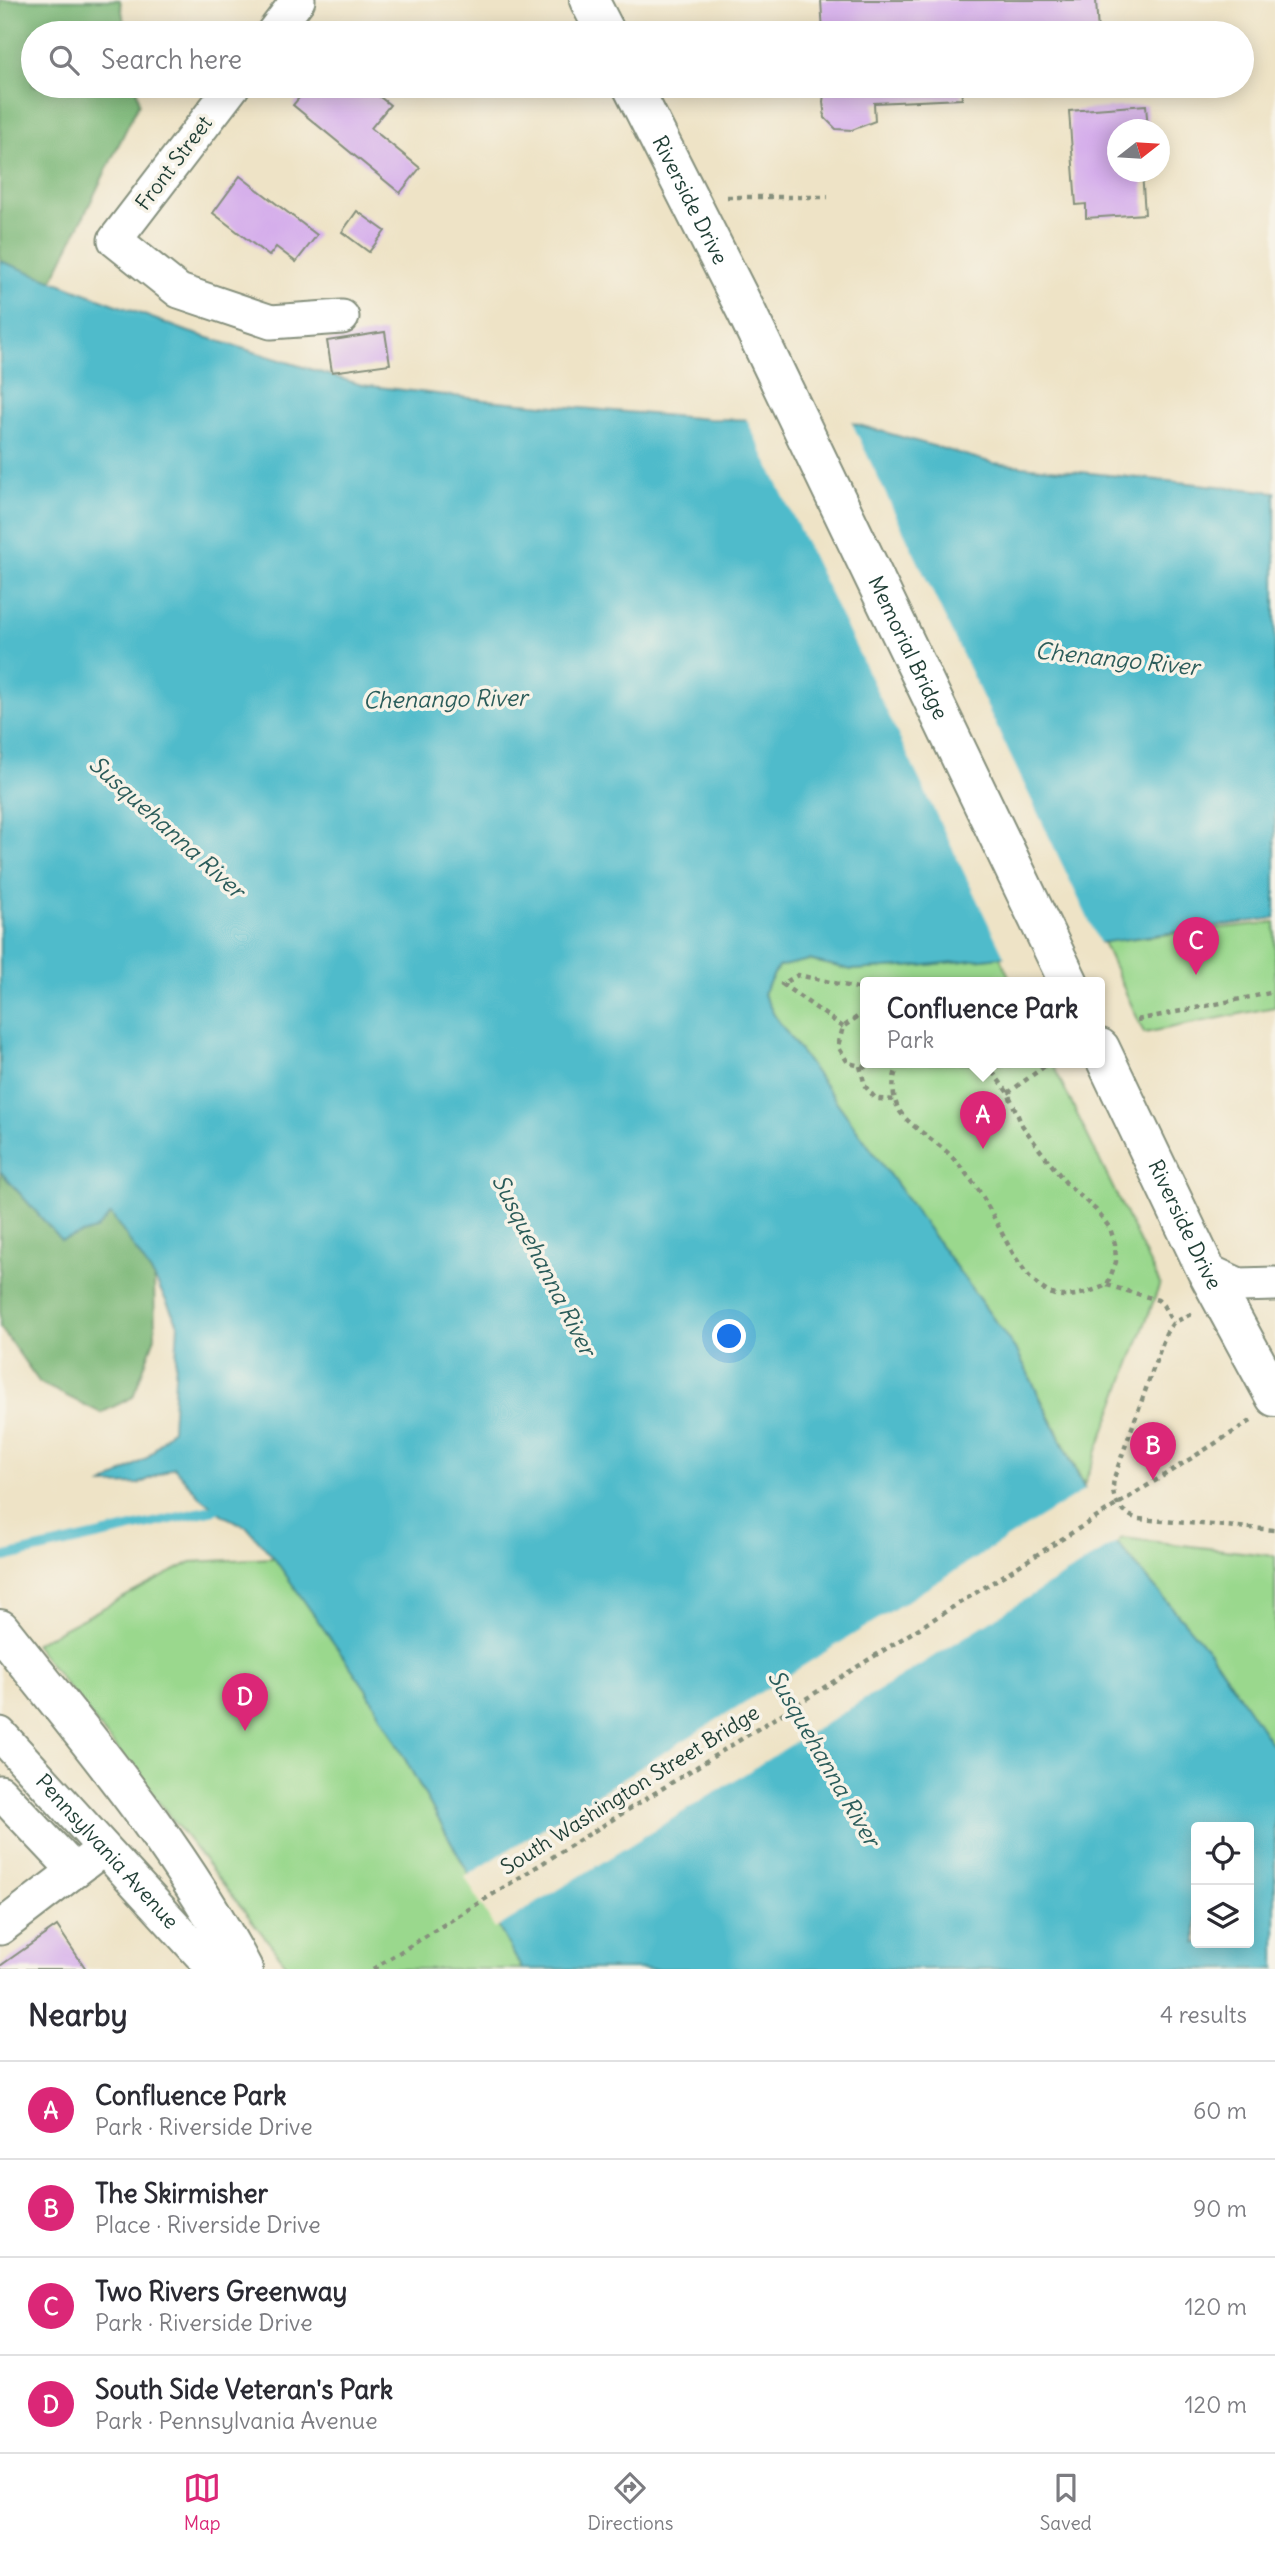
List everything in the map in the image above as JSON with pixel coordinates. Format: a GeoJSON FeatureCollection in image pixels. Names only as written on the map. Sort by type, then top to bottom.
{"type":"FeatureCollection","features":[{"type":"Feature","properties":{"kind":"main road"},"geometry":{"type":"LineString","coordinates":[[589,0],[600,21]]}},
{"type":"Feature","properties":{"kind":"main road","name":"Riverside Drive"},"geometry":{"type":"LineString","coordinates":[[638,98],[747,313]]}},
{"type":"Feature","properties":{"kind":"main road","name":"Memorial Bridge"},"geometry":{"type":"LineString","coordinates":[[747,313],[1067,977]]}},
{"type":"Feature","properties":{"kind":"main road","name":"Riverside Drive"},"geometry":{"type":"LineString","coordinates":[[1105,1058],[1213,1284],[1264,1409]]}},
{"type":"Feature","properties":{"kind":"main road"},"geometry":{"type":"LineString","coordinates":[[0,1629],[157,1828],[208,1906],[243,1969]]}},
{"type":"Feature","properties":{"kind":"street"},"geometry":{"type":"LineString","coordinates":[[282,21],[298,0]]}},
{"type":"Feature","properties":{"kind":"street","name":"Front Street"},"geometry":{"type":"LineString","coordinates":[[224,98],[115,240],[179,291],[271,321],[342,317]]}},
{"type":"Feature","properties":{"kind":"street"},"geometry":{"type":"LineString","coordinates":[[1213,1284],[1275,1284]]}},
{"type":"Feature","properties":{"kind":"street","name":"Pennsylvania Avenue"},"geometry":{"type":"LineString","coordinates":[[0,1734],[214,1969]]}},
{"type":"Feature","properties":{"kind":"street"},"geometry":{"type":"LineString","coordinates":[[0,1791],[74,1870]]}},
{"type":"Feature","properties":{"kind":"street"},"geometry":{"type":"LineString","coordinates":[[3,1921],[103,1849]]}},
{"type":"Feature","properties":{"kind":"path"},"geometry":{"type":"LineString","coordinates":[[689,197],[828,197]]}},
{"type":"Feature","properties":{"kind":"path"},"geometry":{"type":"LineString","coordinates":[[843,1027],[782,984],[798,975],[860,989]]}},
{"type":"Feature","properties":{"kind":"path"},"geometry":{"type":"LineString","coordinates":[[1137,1020],[1275,992]]}},
{"type":"Feature","properties":{"kind":"path"},"geometry":{"type":"LineString","coordinates":[[860,1015],[843,1027],[838,1046],[848,1063],[860,1066]]}},
{"type":"Feature","properties":{"kind":"path"},"geometry":{"type":"LineString","coordinates":[[860,1068],[865,1086],[876,1099],[896,1100]]}},
{"type":"Feature","properties":{"kind":"path"},"geometry":{"type":"LineString","coordinates":[[896,1068],[893,1075],[899,1111],[948,1153],[974,1183],[1026,1275],[1048,1293],[1083,1295],[1107,1284],[1116,1262],[1115,1244],[1110,1228],[1096,1210],[1066,1184],[1022,1125],[1008,1093],[990,1068]]}},
{"type":"Feature","properties":{"kind":"path"},"geometry":{"type":"LineString","coordinates":[[1008,1093],[1042,1068]]}},
{"type":"Feature","properties":{"kind":"path"},"geometry":{"type":"LineString","coordinates":[[1107,1284],[1158,1300],[1173,1323]]}},
{"type":"Feature","properties":{"kind":"path"},"geometry":{"type":"LineString","coordinates":[[1213,1284],[1166,1333],[1112,1491],[1118,1506],[1138,1519],[1275,1530]]}},
{"type":"Feature","properties":{"kind":"path","name":"South Washington Street Bridge"},"geometry":{"type":"LineString","coordinates":[[373,1969],[1118,1506],[1264,1409]]}},
{"type":"Feature","properties":{"kind":"green space"},"geometry":{"type":"Polygon","coordinates":[[[0,0],[120,0],[124,21],[21,21],[21,98],[138,98],[139,103],[52,281],[0,261],[0,0]]]}},
{"type":"Feature","properties":{"kind":"green space"},"geometry":{"type":"Polygon","coordinates":[[[1275,922],[1275,1007],[1144,1033],[1103,942],[1275,922]]]}},
{"type":"Feature","properties":{"kind":"green space"},"geometry":{"type":"Polygon","coordinates":[[[1000,957],[1009,977],[860,977],[860,1068],[1054,1068],[1160,1284],[1084,1485],[1018,1353],[774,1015],[763,993],[778,967],[809,960],[852,970],[1000,957]]]}},
{"type":"Feature","properties":{"kind":"green space"},"geometry":{"type":"Polygon","coordinates":[[[0,1171],[61,1240],[111,1214],[154,1277],[155,1337],[133,1397],[101,1413],[40,1383],[0,1327],[0,1171]]]}},
{"type":"Feature","properties":{"kind":"green space"},"geometry":{"type":"Polygon","coordinates":[[[1123,1538],[1275,1556],[1275,1749],[1209,1651],[1116,1542],[1123,1538]]]}},
{"type":"Feature","properties":{"kind":"green space"},"geometry":{"type":"Polygon","coordinates":[[[274,1558],[366,1689],[522,1969],[290,1969],[34,1644],[191,1562],[274,1558]]]}},
{"type":"Feature","properties":{"kind":"water"},"geometry":{"type":"Polygon","coordinates":[[[0,261],[189,332],[362,385],[486,400],[708,419],[845,421],[993,463],[1275,492],[1275,918],[918,966],[852,970],[809,960],[778,967],[763,993],[774,1015],[1018,1353],[1085,1490],[1116,1542],[1209,1651],[1275,1749],[1275,1969],[522,1969],[366,1689],[274,1558],[247,1527],[224,1516],[199,1496],[174,1467],[139,1484],[103,1485],[148,1457],[172,1429],[178,1324],[154,1277],[111,1214],[95,1230],[61,1240],[0,1171],[0,261]]]}},
{"type":"Feature","properties":{"kind":"pier"},"geometry":{"type":"Polygon","coordinates":[[[745,416],[850,419],[1101,946],[1006,960],[745,416]]]}},
{"type":"Feature","properties":{"kind":"pier"},"geometry":{"type":"Polygon","coordinates":[[[1088,1488],[1119,1541],[495,1929],[465,1877],[1088,1488]]]}},
{"type":"Feature","properties":{"kind":"building"},"geometry":{"type":"Polygon","coordinates":[[[821,0],[1096,0],[1097,21],[822,21],[821,0]]]}},
{"type":"Feature","properties":{"kind":"building"},"geometry":{"type":"Polygon","coordinates":[[[299,98],[381,98],[390,105],[371,128],[420,168],[400,193],[293,105],[299,98]]]}},
{"type":"Feature","properties":{"kind":"building"},"geometry":{"type":"Polygon","coordinates":[[[824,98],[962,99],[874,103],[875,121],[852,130],[836,129],[825,118],[824,98]]]}},
{"type":"Feature","properties":{"kind":"building"},"geometry":{"type":"Polygon","coordinates":[[[1146,105],[1147,119],[1107,119],[1107,182],[1143,182],[1145,214],[1086,218],[1086,204],[1076,205],[1069,111],[1146,105]]]}},
{"type":"Feature","properties":{"kind":"building"},"geometry":{"type":"Polygon","coordinates":[[[240,176],[317,235],[296,262],[276,247],[269,256],[213,213],[240,176]]]}},
{"type":"Feature","properties":{"kind":"building"},"geometry":{"type":"Polygon","coordinates":[[[357,211],[385,231],[369,252],[342,232],[357,211]]]}},
{"type":"Feature","properties":{"kind":"building"},"geometry":{"type":"Polygon","coordinates":[[[385,332],[390,364],[332,372],[327,341],[385,332]]]}},
{"type":"Feature","properties":{"kind":"building"},"geometry":{"type":"Polygon","coordinates":[[[57,1926],[86,1969],[0,1969],[0,1966],[57,1926]]]}},
{"type":"Feature","properties":{"kind":"waterway"},"geometry":{"type":"LineString","coordinates":[[5,1557],[215,1509],[225,1502]]}},
{"type":"Feature","properties":{"kind":"place","name":"Two Rivers Greenway"},"geometry":{"type":"Point","coordinates":[1196,975]}},
{"type":"Feature","properties":{"kind":"place","name":"Confluence Park"},"geometry":{"type":"Point","coordinates":[983,1149]}},
{"type":"Feature","properties":{"kind":"place","name":"The Skirmisher"},"geometry":{"type":"Point","coordinates":[1153,1480]}},
{"type":"Feature","properties":{"kind":"place","name":"South Side Veteran's Park"},"geometry":{"type":"Point","coordinates":[245,1731]}},
{"type":"Feature","properties":{"kind":"water label","name":"Chenango River"},"geometry":{"type":"Point","coordinates":[1117,659]}},
{"type":"Feature","properties":{"kind":"water label","name":"Chenango River"},"geometry":{"type":"Point","coordinates":[445,699]}},
{"type":"Feature","properties":{"kind":"water label","name":"Susquehanna River"},"geometry":{"type":"Point","coordinates":[167,827]}},
{"type":"Feature","properties":{"kind":"water label","name":"Susquehanna River"},"geometry":{"type":"Point","coordinates":[544,1265]}},
{"type":"Feature","properties":{"kind":"water label","name":"Susquehanna River"},"geometry":{"type":"Point","coordinates":[824,1758]}}]}
